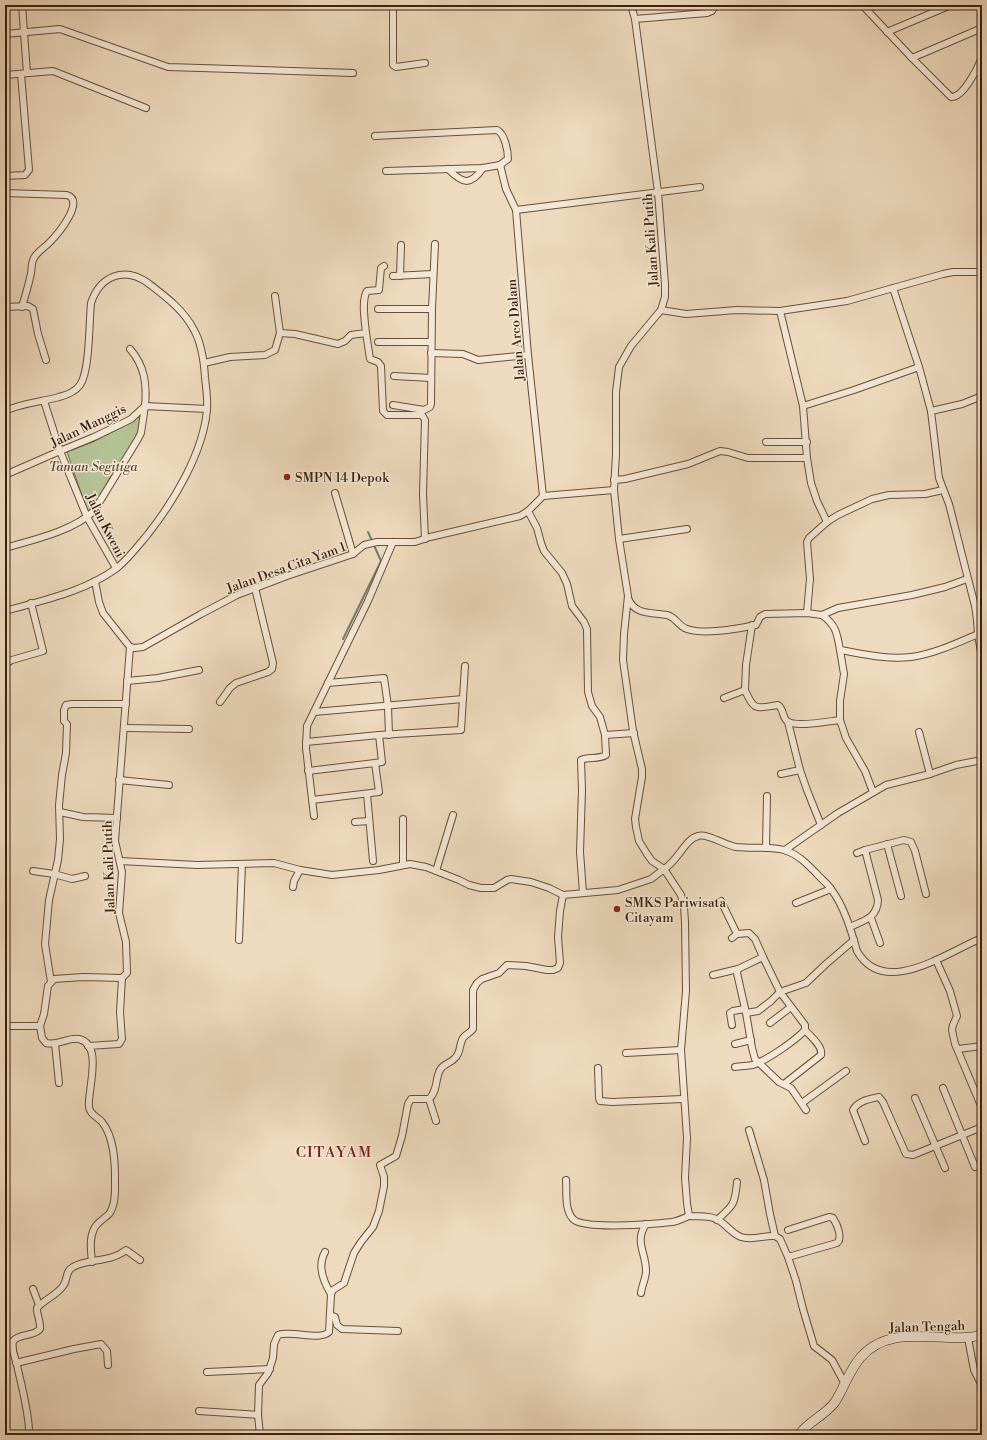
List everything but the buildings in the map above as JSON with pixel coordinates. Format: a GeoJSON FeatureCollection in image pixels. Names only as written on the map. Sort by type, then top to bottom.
{"type":"FeatureCollection","features":[{"type":"Feature","properties":{"kind":"main road","name":"Jalan Tengah"},"geometry":{"type":"LineString","coordinates":[[799,1435],[810,1422],[830,1408],[858,1360],[867,1350],[880,1342],[907,1337],[968,1338],[982,1335]]}},
{"type":"Feature","properties":{"kind":"street"},"geometry":{"type":"LineString","coordinates":[[5,176],[26,175],[29,170],[22,5]]}},
{"type":"Feature","properties":{"kind":"street"},"geometry":{"type":"LineString","coordinates":[[393,5],[393,65],[425,63]]}},
{"type":"Feature","properties":{"kind":"street","name":"Jalan Kali Putih"},"geometry":{"type":"LineString","coordinates":[[628,596],[619,539],[614,485],[616,392],[619,367],[632,346],[661,310],[665,297],[666,284],[658,192],[635,19],[631,5]]}},
{"type":"Feature","properties":{"kind":"street"},"geometry":{"type":"LineString","coordinates":[[635,19],[707,12],[712,11],[715,5]]}},
{"type":"Feature","properties":{"kind":"street"},"geometry":{"type":"LineString","coordinates":[[864,5],[887,32],[949,96],[953,98],[959,95],[972,78],[979,67],[982,57]]}},
{"type":"Feature","properties":{"kind":"street"},"geometry":{"type":"LineString","coordinates":[[887,32],[951,5]]}},
{"type":"Feature","properties":{"kind":"street"},"geometry":{"type":"LineString","coordinates":[[912,58],[982,28]]}},
{"type":"Feature","properties":{"kind":"street"},"geometry":{"type":"LineString","coordinates":[[5,34],[60,29],[168,67],[354,73]]}},
{"type":"Feature","properties":{"kind":"street"},"geometry":{"type":"LineString","coordinates":[[5,75],[56,72],[146,108]]}},
{"type":"Feature","properties":{"kind":"street"},"geometry":{"type":"LineString","coordinates":[[375,136],[497,130],[500,131],[502,135],[508,155],[508,159],[500,165],[483,168],[386,171]]}},
{"type":"Feature","properties":{"kind":"street","name":"Jalan Arco Dalam"},"geometry":{"type":"LineString","coordinates":[[500,165],[506,190],[516,210],[528,355],[543,496]]}},
{"type":"Feature","properties":{"kind":"street"},"geometry":{"type":"LineString","coordinates":[[448,169],[460,180],[468,181],[473,179],[483,168]]}},
{"type":"Feature","properties":{"kind":"street"},"geometry":{"type":"LineString","coordinates":[[516,210],[700,187]]}},
{"type":"Feature","properties":{"kind":"street"},"geometry":{"type":"LineString","coordinates":[[5,193],[67,195],[71,196],[73,200],[73,208],[69,218],[50,242],[34,258],[22,306]]}},
{"type":"Feature","properties":{"kind":"street"},"geometry":{"type":"LineString","coordinates":[[393,405],[424,410],[430,407],[435,244]]}},
{"type":"Feature","properties":{"kind":"street"},"geometry":{"type":"LineString","coordinates":[[400,276],[401,245]]}},
{"type":"Feature","properties":{"kind":"street"},"geometry":{"type":"LineString","coordinates":[[384,266],[380,272],[379,290],[367,290],[365,293],[364,307],[366,333],[370,359],[378,362],[381,366],[383,411],[387,415],[422,415],[425,420],[423,494],[425,539]]}},
{"type":"Feature","properties":{"kind":"street"},"geometry":{"type":"LineString","coordinates":[[661,310],[686,314],[737,310],[780,311],[847,301],[943,274],[954,272],[982,272]]}},
{"type":"Feature","properties":{"kind":"street"},"geometry":{"type":"LineString","coordinates":[[5,411],[23,404],[44,401],[71,393],[81,384],[85,368],[89,317],[94,294],[104,282],[119,275],[128,274],[137,276],[168,298],[193,327],[198,337],[204,363],[207,409],[198,449],[176,494],[129,557],[116,568],[95,581],[68,593],[5,611]]}},
{"type":"Feature","properties":{"kind":"street"},"geometry":{"type":"LineString","coordinates":[[393,276],[433,274]]}},
{"type":"Feature","properties":{"kind":"street"},"geometry":{"type":"LineString","coordinates":[[893,288],[919,367],[931,411],[939,478],[949,504],[975,606],[982,655]]}},
{"type":"Feature","properties":{"kind":"street"},"geometry":{"type":"LineString","coordinates":[[204,363],[230,357],[269,354],[275,350],[280,333],[275,296]]}},
{"type":"Feature","properties":{"kind":"street"},"geometry":{"type":"LineString","coordinates":[[5,307],[22,306],[30,307],[33,310],[38,334],[46,360]]}},
{"type":"Feature","properties":{"kind":"street"},"geometry":{"type":"LineString","coordinates":[[378,309],[432,309]]}},
{"type":"Feature","properties":{"kind":"street"},"geometry":{"type":"LineString","coordinates":[[780,311],[803,406],[809,473],[814,494],[827,522]]}},
{"type":"Feature","properties":{"kind":"street"},"geometry":{"type":"LineString","coordinates":[[280,333],[295,334],[338,344],[345,341],[350,336],[366,333]]}},
{"type":"Feature","properties":{"kind":"street"},"geometry":{"type":"LineString","coordinates":[[378,342],[431,342]]}},
{"type":"Feature","properties":{"kind":"street","name":"Jalan Manggis"},"geometry":{"type":"LineString","coordinates":[[5,475],[121,424],[131,419],[145,406],[146,385],[144,376],[139,361],[130,349]]}},
{"type":"Feature","properties":{"kind":"street"},"geometry":{"type":"LineString","coordinates":[[431,353],[463,354],[478,360],[528,355]]}},
{"type":"Feature","properties":{"kind":"street"},"geometry":{"type":"LineString","coordinates":[[803,406],[919,367]]}},
{"type":"Feature","properties":{"kind":"street"},"geometry":{"type":"LineString","coordinates":[[394,376],[431,378]]}},
{"type":"Feature","properties":{"kind":"street"},"geometry":{"type":"LineString","coordinates":[[931,411],[962,404],[982,396]]}},
{"type":"Feature","properties":{"kind":"street","name":"Jalan Kweni"},"geometry":{"type":"LineString","coordinates":[[44,401],[60,451],[88,517],[116,568]]}},
{"type":"Feature","properties":{"kind":"street"},"geometry":{"type":"LineString","coordinates":[[5,548],[57,531],[88,517],[94,511],[141,433],[145,406],[207,409]]}},
{"type":"Feature","properties":{"kind":"street"},"geometry":{"type":"LineString","coordinates":[[766,442],[807,442]]}},
{"type":"Feature","properties":{"kind":"street"},"geometry":{"type":"LineString","coordinates":[[314,816],[308,771],[306,742],[307,726],[368,601],[393,542],[412,542],[520,516],[528,511],[543,496],[614,485],[625,479],[688,464],[720,451],[748,458],[807,458]]}},
{"type":"Feature","properties":{"kind":"street"},"geometry":{"type":"LineString","coordinates":[[807,613],[810,579],[807,542],[809,538],[827,522],[876,497],[889,495],[925,494],[944,490]]}},
{"type":"Feature","properties":{"kind":"street"},"geometry":{"type":"LineString","coordinates":[[335,493],[353,554]]}},
{"type":"Feature","properties":{"kind":"street"},"geometry":{"type":"LineString","coordinates":[[528,511],[537,528],[544,551],[562,573],[567,584],[572,606],[584,622],[587,629],[588,692],[592,706],[600,717],[605,735],[606,755],[602,758],[584,758],[581,760],[582,790],[580,852],[583,893]]}},
{"type":"Feature","properties":{"kind":"street"},"geometry":{"type":"LineString","coordinates":[[619,539],[687,529]]}},
{"type":"Feature","properties":{"kind":"street","name":"Jalan Desa Cita Yam 1"},"geometry":{"type":"LineString","coordinates":[[130,647],[141,648],[237,595],[353,554],[364,545],[377,542],[393,542]]}},
{"type":"Feature","properties":{"kind":"street"},"geometry":{"type":"LineString","coordinates":[[822,615],[838,608],[924,592],[967,579]]}},
{"type":"Feature","properties":{"kind":"street"},"geometry":{"type":"LineString","coordinates":[[95,581],[99,602],[103,613],[130,647]]}},
{"type":"Feature","properties":{"kind":"street"},"geometry":{"type":"LineString","coordinates":[[220,702],[230,688],[236,683],[268,672],[272,669],[273,662],[255,588]]}},
{"type":"Feature","properties":{"kind":"street"},"geometry":{"type":"LineString","coordinates":[[628,596],[633,607],[637,610],[642,612],[669,615],[674,617],[681,626],[698,631],[708,632],[752,626],[758,623],[760,617],[765,614],[807,613],[822,615],[831,621],[840,650],[844,674],[840,701],[840,720],[846,738],[865,772],[873,792]]}},
{"type":"Feature","properties":{"kind":"street"},"geometry":{"type":"LineString","coordinates":[[628,596],[623,660],[634,733],[642,769],[635,819],[637,834],[639,841],[652,861],[664,869],[679,891],[684,907],[686,991],[681,1050],[686,1134],[686,1197],[689,1216]]}},
{"type":"Feature","properties":{"kind":"street"},"geometry":{"type":"LineString","coordinates":[[5,664],[12,660],[43,651],[31,603]]}},
{"type":"Feature","properties":{"kind":"street"},"geometry":{"type":"LineString","coordinates":[[752,626],[746,665],[745,690],[750,703],[754,706],[766,707],[778,704],[781,706],[788,722],[800,770],[821,825]]}},
{"type":"Feature","properties":{"kind":"street"},"geometry":{"type":"LineString","coordinates":[[840,650],[891,658],[912,657],[938,650],[978,634]]}},
{"type":"Feature","properties":{"kind":"street","name":"Jalan Kali Putih"},"geometry":{"type":"LineString","coordinates":[[88,1046],[119,1044],[122,1039],[120,1012],[122,978],[127,973],[127,960],[124,929],[119,913],[122,872],[115,841],[119,780],[125,728],[130,647]]}},
{"type":"Feature","properties":{"kind":"street"},"geometry":{"type":"LineString","coordinates":[[306,742],[379,735],[461,730],[465,666]]}},
{"type":"Feature","properties":{"kind":"street"},"geometry":{"type":"LineString","coordinates":[[127,681],[158,678],[199,670]]}},
{"type":"Feature","properties":{"kind":"street"},"geometry":{"type":"LineString","coordinates":[[328,684],[384,678],[388,706],[389,735]]}},
{"type":"Feature","properties":{"kind":"street"},"geometry":{"type":"LineString","coordinates":[[724,698],[745,690]]}},
{"type":"Feature","properties":{"kind":"street"},"geometry":{"type":"LineString","coordinates":[[314,712],[463,698]]}},
{"type":"Feature","properties":{"kind":"street"},"geometry":{"type":"LineString","coordinates":[[51,982],[45,944],[49,900],[58,860],[59,808],[67,739],[67,724],[64,721],[64,707],[72,704],[126,704]]}},
{"type":"Feature","properties":{"kind":"street"},"geometry":{"type":"LineString","coordinates":[[788,722],[805,724],[840,720]]}},
{"type":"Feature","properties":{"kind":"street"},"geometry":{"type":"LineString","coordinates":[[125,728],[189,729]]}},
{"type":"Feature","properties":{"kind":"street"},"geometry":{"type":"LineString","coordinates":[[919,732],[930,774]]}},
{"type":"Feature","properties":{"kind":"street"},"geometry":{"type":"LineString","coordinates":[[605,735],[634,733]]}},
{"type":"Feature","properties":{"kind":"street"},"geometry":{"type":"LineString","coordinates":[[308,771],[382,762],[379,735]]}},
{"type":"Feature","properties":{"kind":"street"},"geometry":{"type":"LineString","coordinates":[[785,850],[838,813],[886,785],[930,774],[956,765],[982,760]]}},
{"type":"Feature","properties":{"kind":"street"},"geometry":{"type":"LineString","coordinates":[[312,800],[379,792],[375,763]]}},
{"type":"Feature","properties":{"kind":"street"},"geometry":{"type":"LineString","coordinates":[[780,774],[800,770]]}},
{"type":"Feature","properties":{"kind":"street"},"geometry":{"type":"LineString","coordinates":[[119,780],[169,785]]}},
{"type":"Feature","properties":{"kind":"street"},"geometry":{"type":"LineString","coordinates":[[367,794],[373,861]]}},
{"type":"Feature","properties":{"kind":"street"},"geometry":{"type":"LineString","coordinates":[[766,796],[766,848]]}},
{"type":"Feature","properties":{"kind":"street"},"geometry":{"type":"LineString","coordinates":[[60,812],[83,817],[117,818]]}},
{"type":"Feature","properties":{"kind":"street"},"geometry":{"type":"LineString","coordinates":[[436,871],[453,815]]}},
{"type":"Feature","properties":{"kind":"street"},"geometry":{"type":"LineString","coordinates":[[403,819],[403,865]]}},
{"type":"Feature","properties":{"kind":"street"},"geometry":{"type":"LineString","coordinates":[[355,822],[369,821]]}},
{"type":"Feature","properties":{"kind":"street"},"geometry":{"type":"LineString","coordinates":[[120,861],[181,865],[274,863],[332,876],[403,865],[416,865],[481,888],[494,888],[511,879],[531,882],[549,888],[563,895],[597,893],[624,889],[651,879],[677,858],[690,840],[697,836],[706,836],[722,843],[734,846],[785,850],[800,857],[832,889],[850,927],[860,957],[871,966],[882,972],[897,972],[936,960],[982,938]]}},
{"type":"Feature","properties":{"kind":"street"},"geometry":{"type":"LineString","coordinates":[[857,853],[904,840],[911,842],[926,894]]}},
{"type":"Feature","properties":{"kind":"street"},"geometry":{"type":"LineString","coordinates":[[887,844],[901,896]]}},
{"type":"Feature","properties":{"kind":"street"},"geometry":{"type":"LineString","coordinates":[[850,927],[871,918],[878,908],[878,900],[865,850]]}},
{"type":"Feature","properties":{"kind":"street"},"geometry":{"type":"LineString","coordinates":[[239,940],[242,864]]}},
{"type":"Feature","properties":{"kind":"street"},"geometry":{"type":"LineString","coordinates":[[293,887],[294,880],[300,870]]}},
{"type":"Feature","properties":{"kind":"street"},"geometry":{"type":"LineString","coordinates":[[33,871],[54,874],[72,879],[85,876]]}},
{"type":"Feature","properties":{"kind":"street"},"geometry":{"type":"LineString","coordinates":[[796,903],[832,889]]}},
{"type":"Feature","properties":{"kind":"street"},"geometry":{"type":"LineString","coordinates":[[429,1099],[433,1095],[436,1088],[439,1071],[442,1067],[456,1058],[464,1037],[473,1029],[474,990],[477,983],[482,979],[499,972],[507,965],[553,970],[559,966],[560,959],[558,943],[560,911],[563,895]]}},
{"type":"Feature","properties":{"kind":"street"},"geometry":{"type":"LineString","coordinates":[[721,901],[735,936],[745,933],[752,935],[780,992],[805,1025],[805,1030],[821,1050],[821,1055],[784,1084]]}},
{"type":"Feature","properties":{"kind":"street"},"geometry":{"type":"LineString","coordinates":[[871,918],[880,943]]}},
{"type":"Feature","properties":{"kind":"street"},"geometry":{"type":"LineString","coordinates":[[732,1025],[730,1013],[733,1011],[758,1011],[780,992],[806,983],[854,940]]}},
{"type":"Feature","properties":{"kind":"street"},"geometry":{"type":"LineString","coordinates":[[713,976],[738,969],[763,957]]}},
{"type":"Feature","properties":{"kind":"street"},"geometry":{"type":"LineString","coordinates":[[936,960],[950,990],[957,1016],[952,1030],[955,1044],[982,1108]]}},
{"type":"Feature","properties":{"kind":"street"},"geometry":{"type":"LineString","coordinates":[[738,969],[737,973],[755,1059],[775,1079],[791,1088],[806,1110]]}},
{"type":"Feature","properties":{"kind":"street"},"geometry":{"type":"LineString","coordinates":[[92,1262],[91,1247],[94,1227],[109,1213],[115,1194],[113,1150],[109,1136],[102,1122],[92,1114],[89,1109],[89,1098],[93,1079],[93,1064],[88,1046],[80,1039],[50,1044],[42,1038],[40,1026],[44,1014],[48,986],[54,979],[122,978]]}},
{"type":"Feature","properties":{"kind":"street"},"geometry":{"type":"LineString","coordinates":[[770,1023],[791,1007]]}},
{"type":"Feature","properties":{"kind":"street"},"geometry":{"type":"LineString","coordinates":[[5,1026],[40,1026]]}},
{"type":"Feature","properties":{"kind":"street"},"geometry":{"type":"LineString","coordinates":[[735,1067],[747,1066],[759,1062],[795,1040],[805,1030]]}},
{"type":"Feature","properties":{"kind":"street"},"geometry":{"type":"LineString","coordinates":[[735,1044],[751,1040]]}},
{"type":"Feature","properties":{"kind":"street"},"geometry":{"type":"LineString","coordinates":[[55,1044],[59,1083]]}},
{"type":"Feature","properties":{"kind":"street"},"geometry":{"type":"LineString","coordinates":[[958,1049],[982,1046]]}},
{"type":"Feature","properties":{"kind":"street"},"geometry":{"type":"LineString","coordinates":[[626,1053],[681,1050]]}},
{"type":"Feature","properties":{"kind":"street"},"geometry":{"type":"LineString","coordinates":[[598,1068],[600,1101],[612,1102],[683,1099]]}},
{"type":"Feature","properties":{"kind":"street"},"geometry":{"type":"LineString","coordinates":[[802,1103],[846,1071]]}},
{"type":"Feature","properties":{"kind":"street"},"geometry":{"type":"LineString","coordinates":[[943,1088],[975,1167]]}},
{"type":"Feature","properties":{"kind":"street"},"geometry":{"type":"LineString","coordinates":[[865,1141],[853,1110],[858,1104],[879,1096],[906,1154],[911,1155],[982,1127]]}},
{"type":"Feature","properties":{"kind":"street"},"geometry":{"type":"LineString","coordinates":[[915,1098],[945,1168]]}},
{"type":"Feature","properties":{"kind":"street"},"geometry":{"type":"LineString","coordinates":[[260,1435],[258,1415],[259,1385],[270,1369],[273,1358],[274,1344],[278,1336],[283,1333],[294,1333],[314,1336],[325,1335],[328,1332],[331,1294],[333,1290],[344,1283],[354,1253],[373,1227],[379,1211],[384,1186],[384,1177],[380,1165],[396,1156],[402,1136],[408,1104],[411,1099],[429,1099]]}},
{"type":"Feature","properties":{"kind":"street"},"geometry":{"type":"LineString","coordinates":[[429,1099],[436,1121]]}},
{"type":"Feature","properties":{"kind":"street"},"geometry":{"type":"LineString","coordinates":[[749,1130],[764,1180],[775,1236]]}},
{"type":"Feature","properties":{"kind":"street"},"geometry":{"type":"LineString","coordinates":[[566,1180],[568,1210],[576,1222],[587,1225],[646,1224],[671,1222],[689,1216],[701,1216],[717,1220],[735,1234],[740,1236],[756,1238],[775,1236],[780,1239],[796,1281],[814,1346],[832,1360],[845,1384]]}},
{"type":"Feature","properties":{"kind":"street"},"geometry":{"type":"LineString","coordinates":[[717,1220],[730,1208],[734,1202],[738,1182]]}},
{"type":"Feature","properties":{"kind":"street"},"geometry":{"type":"LineString","coordinates":[[788,1230],[828,1217],[833,1218],[836,1222],[840,1238],[837,1243],[788,1257]]}},
{"type":"Feature","properties":{"kind":"street"},"geometry":{"type":"LineString","coordinates":[[641,1293],[646,1270],[640,1243],[643,1229],[646,1224]]}},
{"type":"Feature","properties":{"kind":"street"},"geometry":{"type":"LineString","coordinates":[[29,1435],[29,1426],[13,1354],[13,1341],[16,1337],[33,1334],[40,1329],[40,1319],[36,1311],[39,1305],[63,1287],[69,1269],[74,1266],[117,1256],[126,1250],[140,1260]]}},
{"type":"Feature","properties":{"kind":"street"},"geometry":{"type":"LineString","coordinates":[[325,1252],[321,1259],[322,1278],[331,1294]]}},
{"type":"Feature","properties":{"kind":"street"},"geometry":{"type":"LineString","coordinates":[[33,1289],[39,1305]]}},
{"type":"Feature","properties":{"kind":"street"},"geometry":{"type":"LineString","coordinates":[[330,1315],[335,1317],[337,1326],[342,1329],[398,1331]]}},
{"type":"Feature","properties":{"kind":"street"},"geometry":{"type":"LineString","coordinates":[[968,1338],[974,1370],[982,1386]]}},
{"type":"Feature","properties":{"kind":"street"},"geometry":{"type":"LineString","coordinates":[[16,1363],[102,1344],[107,1351],[108,1365]]}},
{"type":"Feature","properties":{"kind":"street"},"geometry":{"type":"LineString","coordinates":[[207,1372],[270,1369]]}},
{"type":"Feature","properties":{"kind":"street"},"geometry":{"type":"LineString","coordinates":[[199,1411],[258,1415]]}},
{"type":"Feature","properties":{"kind":"green space","name":"Taman Segitiga"},"geometry":{"type":"Polygon","coordinates":[[[137,417],[140,417],[139,435],[89,511],[86,507],[67,452],[93,442],[132,422],[137,417]]]}},
{"type":"Feature","properties":{"kind":"waterway"},"geometry":{"type":"LineString","coordinates":[[343,639],[381,561],[368,532]]}},
{"type":"Feature","properties":{"kind":"place","name":"SMPN 14 Depok"},"geometry":{"type":"Point","coordinates":[287,477]}},
{"type":"Feature","properties":{"kind":"place","name":"SMKS Pariwisata Citayam"},"geometry":{"type":"Point","coordinates":[617,909]}},
{"type":"Feature","properties":{"kind":"district","name":"CITAYAM"},"geometry":{"type":"Point","coordinates":[334,1152]}}]}
